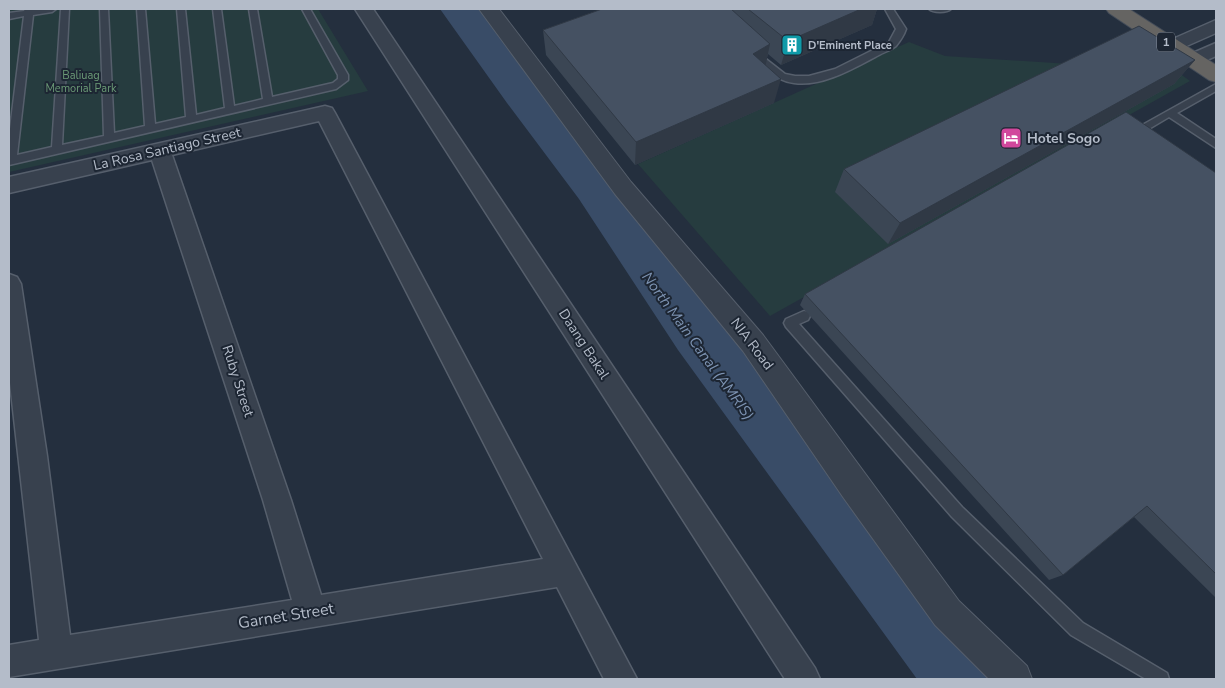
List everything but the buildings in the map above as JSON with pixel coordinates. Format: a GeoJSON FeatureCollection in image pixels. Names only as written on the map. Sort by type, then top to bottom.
{"type":"FeatureCollection","features":[{"type":"Feature","properties":{"kind":"highway","name":"1"},"geometry":{"type":"LineString","coordinates":[[1116,9],[1216,75]]}},
{"type":"Feature","properties":{"kind":"street","name":"Daang Bakal"},"geometry":{"type":"LineString","coordinates":[[364,9],[804,679]]}},
{"type":"Feature","properties":{"kind":"street","name":"NIA Road"},"geometry":{"type":"LineString","coordinates":[[489,9],[623,188],[753,343],[947,613],[1014,679]]}},
{"type":"Feature","properties":{"kind":"street"},"geometry":{"type":"LineString","coordinates":[[1173,46],[1216,26]]}},
{"type":"Feature","properties":{"kind":"street"},"geometry":{"type":"LineString","coordinates":[[1193,60],[1216,49]]}},
{"type":"Feature","properties":{"kind":"street","name":"La Rosa Santiago Street"},"geometry":{"type":"LineString","coordinates":[[9,185],[155,140],[325,113],[564,571]]}},
{"type":"Feature","properties":{"kind":"street","name":"Ruby Street"},"geometry":{"type":"LineString","coordinates":[[155,140],[258,444],[311,612]]}},
{"type":"Feature","properties":{"kind":"street"},"geometry":{"type":"LineString","coordinates":[[9,284],[33,456],[56,653]]}},
{"type":"Feature","properties":{"kind":"street"},"geometry":{"type":"LineString","coordinates":[[564,571],[621,679]]}},
{"type":"Feature","properties":{"kind":"street","name":"Garnet Street"},"geometry":{"type":"LineString","coordinates":[[9,661],[564,571]]}},
{"type":"Feature","properties":{"kind":"lane"},"geometry":{"type":"LineString","coordinates":[[9,16],[29,11],[52,9]]}},
{"type":"Feature","properties":{"kind":"lane"},"geometry":{"type":"LineString","coordinates":[[57,150],[65,9]]}},
{"type":"Feature","properties":{"kind":"lane"},"geometry":{"type":"LineString","coordinates":[[104,9],[109,138]]}},
{"type":"Feature","properties":{"kind":"lane"},"geometry":{"type":"LineString","coordinates":[[142,9],[155,140]]}},
{"type":"Feature","properties":{"kind":"lane"},"geometry":{"type":"LineString","coordinates":[[181,9],[191,120]]}},
{"type":"Feature","properties":{"kind":"lane"},"geometry":{"type":"LineString","coordinates":[[216,9],[230,111]]}},
{"type":"Feature","properties":{"kind":"lane"},"geometry":{"type":"LineString","coordinates":[[253,9],[268,101]]}},
{"type":"Feature","properties":{"kind":"lane"},"geometry":{"type":"LineString","coordinates":[[29,11],[10,161],[109,138],[155,140],[191,120],[336,86],[344,80],[344,75],[306,9]]}},
{"type":"Feature","properties":{"kind":"lane"},"geometry":{"type":"LineString","coordinates":[[747,47],[767,66],[782,76],[800,80],[825,76],[892,44],[901,29],[889,9]]}},
{"type":"Feature","properties":{"kind":"lane"},"geometry":{"type":"LineString","coordinates":[[933,9],[946,9]]}},
{"type":"Feature","properties":{"kind":"lane"},"geometry":{"type":"LineString","coordinates":[[1131,134],[1216,87]]}},
{"type":"Feature","properties":{"kind":"lane"},"geometry":{"type":"LineString","coordinates":[[1170,113],[1216,144]]}},
{"type":"Feature","properties":{"kind":"lane"},"geometry":{"type":"LineString","coordinates":[[804,316],[790,323],[957,512],[1077,629],[1161,679]]}},
{"type":"Feature","properties":{"kind":"green space","name":"Baliuag Memorial Park"},"geometry":{"type":"Polygon","coordinates":[[[9,9],[318,9],[368,91],[9,172],[9,9]]]}},
{"type":"Feature","properties":{"kind":"green space"},"geometry":{"type":"Polygon","coordinates":[[[909,42],[945,56],[1101,66],[1161,60],[1190,81],[770,316],[638,164],[909,42]]]}},
{"type":"Feature","properties":{"kind":"water","name":"North Main Canal (AMRIS)"},"geometry":{"type":"Polygon","coordinates":[[[440,9],[480,9],[703,294],[960,636],[1003,679],[917,679],[678,350],[579,199],[440,9]]]}},
{"type":"Feature","properties":{"kind":"place","name":"D'Eminent Place"},"geometry":{"type":"Point","coordinates":[792,45]}},
{"type":"Feature","properties":{"kind":"place","name":"Hotel Sogo"},"geometry":{"type":"Point","coordinates":[1011,138]}}]}
